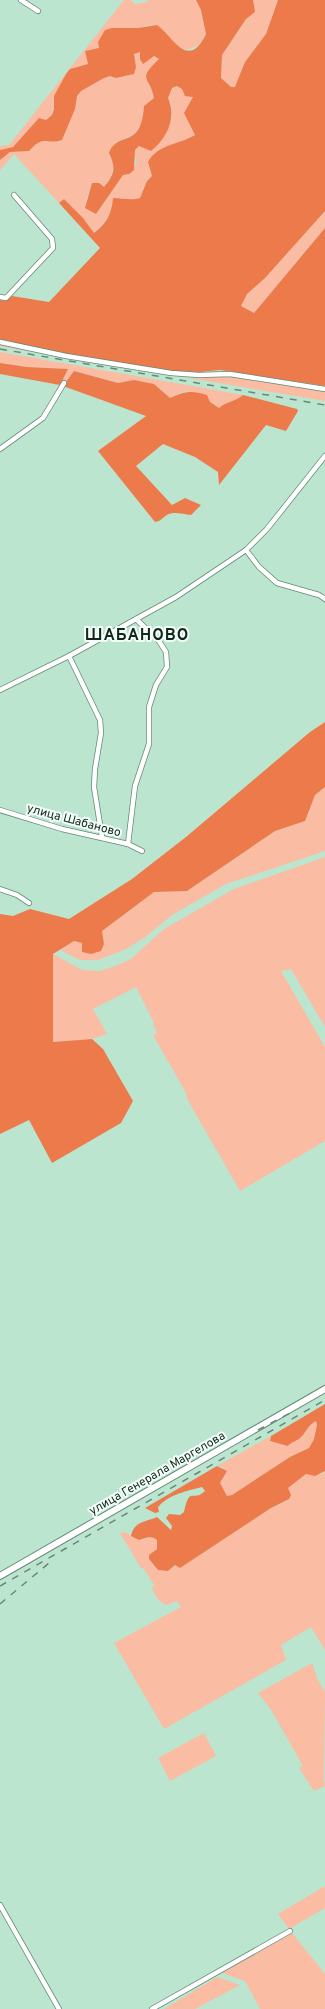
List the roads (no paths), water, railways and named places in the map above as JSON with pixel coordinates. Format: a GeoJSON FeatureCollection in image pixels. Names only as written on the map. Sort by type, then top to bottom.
{"type":"FeatureCollection","features":[{"type":"Feature","properties":{"kind":"main road","name":"улица Генерала Маргелова"},"geometry":{"type":"LineString","coordinates":[[0,1576],[325,1389]]}},
{"type":"Feature","properties":{"kind":"street"},"geometry":{"type":"LineString","coordinates":[[21,0],[38,11]]}},
{"type":"Feature","properties":{"kind":"street"},"geometry":{"type":"LineString","coordinates":[[0,297],[6,298],[53,248],[52,239],[14,195]]}},
{"type":"Feature","properties":{"kind":"street"},"geometry":{"type":"LineString","coordinates":[[0,342],[66,356],[171,373],[199,375],[230,374],[325,389]]}},
{"type":"Feature","properties":{"kind":"street"},"geometry":{"type":"LineString","coordinates":[[0,449],[43,418],[64,383]]}},
{"type":"Feature","properties":{"kind":"street"},"geometry":{"type":"LineString","coordinates":[[0,690],[69,656],[176,597],[246,550],[267,529],[325,456]]}},
{"type":"Feature","properties":{"kind":"street"},"geometry":{"type":"LineString","coordinates":[[246,550],[259,567],[277,583],[319,595],[325,599]]}},
{"type":"Feature","properties":{"kind":"street"},"geometry":{"type":"LineString","coordinates":[[128,844],[135,786],[149,744],[149,707],[156,685],[167,667],[166,652],[159,641],[136,619]]}},
{"type":"Feature","properties":{"kind":"street"},"geometry":{"type":"LineString","coordinates":[[69,656],[100,720],[101,733],[95,769],[94,787],[102,837]]}},
{"type":"Feature","properties":{"kind":"street","name":"улица Шабаново"},"geometry":{"type":"LineString","coordinates":[[0,810],[62,829],[128,844],[142,851]]}},
{"type":"Feature","properties":{"kind":"street"},"geometry":{"type":"LineString","coordinates":[[0,889],[17,895],[29,903]]}},
{"type":"Feature","properties":{"kind":"street"},"geometry":{"type":"LineString","coordinates":[[0,1905],[59,2009]]}},
{"type":"Feature","properties":{"kind":"street"},"geometry":{"type":"LineString","coordinates":[[152,2009],[290,1931]]}},
{"type":"Feature","properties":{"kind":"railway"},"geometry":{"type":"LineString","coordinates":[[0,349],[325,405]]}},
{"type":"Feature","properties":{"kind":"railway"},"geometry":{"type":"LineString","coordinates":[[0,1586],[325,1400]]}},
{"type":"Feature","properties":{"kind":"railway"},"geometry":{"type":"LineString","coordinates":[[258,1430],[294,1411]]}},
{"type":"Feature","properties":{"kind":"railway"},"geometry":{"type":"LineString","coordinates":[[0,1604],[49,1563]]}},
{"type":"Feature","properties":{"kind":"district","name":"ШАБАНОВО"},"geometry":{"type":"Point","coordinates":[137,634]}}]}
